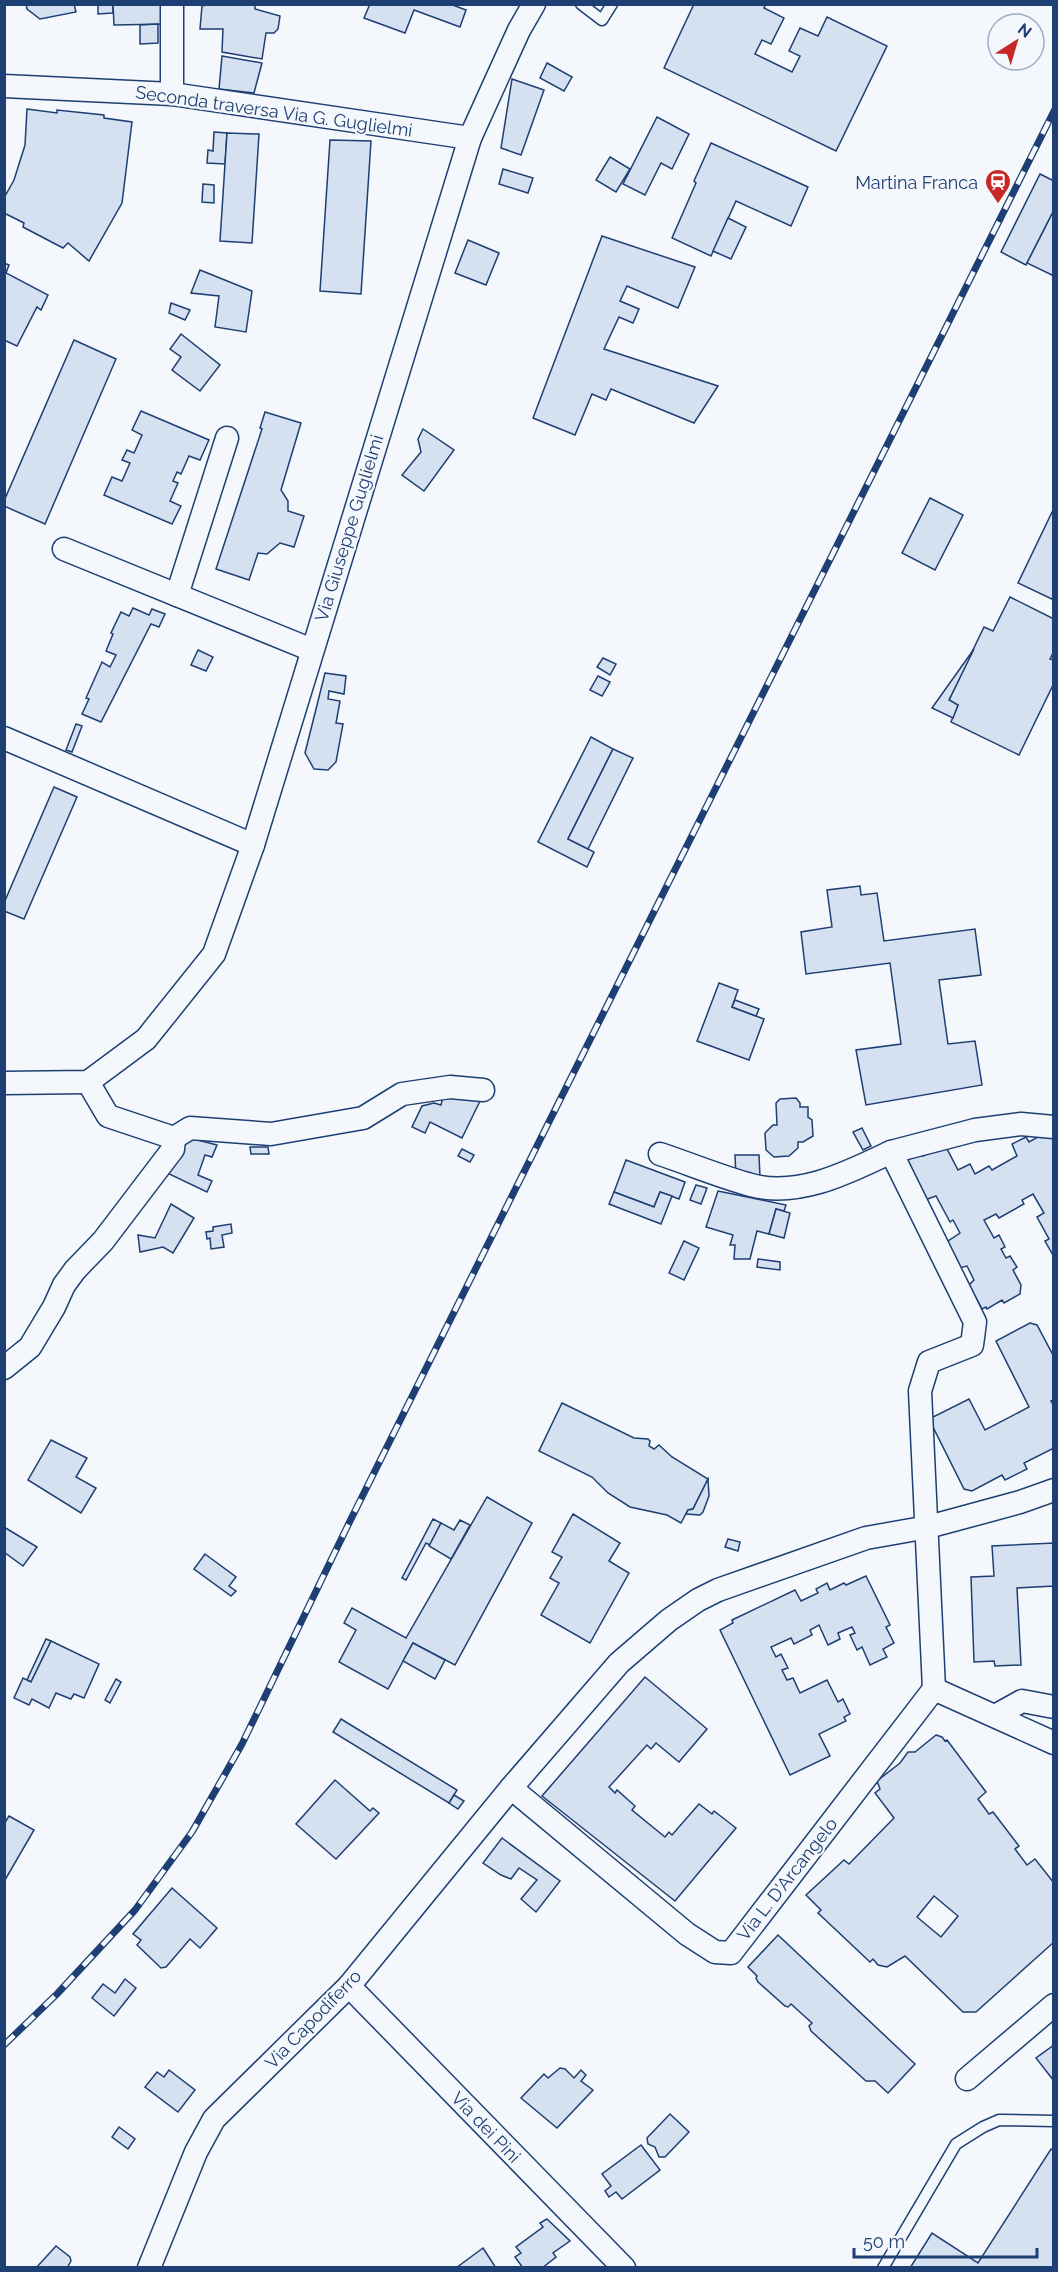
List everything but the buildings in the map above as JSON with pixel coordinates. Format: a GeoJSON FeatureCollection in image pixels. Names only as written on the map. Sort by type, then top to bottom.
{"type":"FeatureCollection","features":[{"type":"Feature","properties":{"kind":"street"},"geometry":{"type":"LineString","coordinates":[[172,4],[172,94]]}},
{"type":"Feature","properties":{"kind":"street","name":"Via Giuseppe Guglielmi"},"geometry":{"type":"LineString","coordinates":[[88,1082],[146,1039],[214,954],[253,845],[470,138],[519,30],[534,4]]}},
{"type":"Feature","properties":{"kind":"street","name":"Seconda traversa Via G. Guglielmi"},"geometry":{"type":"LineString","coordinates":[[4,86],[172,94],[470,138]]}},
{"type":"Feature","properties":{"kind":"street"},"geometry":{"type":"LineString","coordinates":[[177,595],[227,438]]}},
{"type":"Feature","properties":{"kind":"street"},"geometry":{"type":"LineString","coordinates":[[64,549],[312,650]]}},
{"type":"Feature","properties":{"kind":"street"},"geometry":{"type":"LineString","coordinates":[[4,738],[253,845]]}},
{"type":"Feature","properties":{"kind":"street"},"geometry":{"type":"LineString","coordinates":[[4,1083],[88,1082],[108,1116],[174,1138]]}},
{"type":"Feature","properties":{"kind":"street"},"geometry":{"type":"LineString","coordinates":[[174,1138],[190,1128],[271,1134],[363,1118],[402,1094],[450,1087],[483,1090]]}},
{"type":"Feature","properties":{"kind":"street"},"geometry":{"type":"LineString","coordinates":[[660,1154],[753,1186],[791,1188],[821,1182],[856,1169],[891,1152],[975,1130],[1021,1124],[1053,1126]]}},
{"type":"Feature","properties":{"kind":"street"},"geometry":{"type":"LineString","coordinates":[[4,1368],[30,1347],[54,1307],[64,1285],[103,1241],[152,1179],[173,1149],[174,1138]]}},
{"type":"Feature","properties":{"kind":"street"},"geometry":{"type":"LineString","coordinates":[[891,1152],[975,1322],[972,1345],[929,1362],[920,1391],[934,1689],[1053,1743]]}},
{"type":"Feature","properties":{"kind":"street","name":"Via Capodiferro"},"geometry":{"type":"LineString","coordinates":[[149,2268],[196,2152],[214,2119],[349,1986],[511,1788],[620,1663],[669,1620],[698,1600],[718,1590],[866,1538],[928,1527],[1020,1502],[1053,1490]]}},
{"type":"Feature","properties":{"kind":"street","name":"Via L. D'Arcangelo"},"geometry":{"type":"LineString","coordinates":[[511,1788],[687,1934],[715,1952],[731,1953],[934,1689]]}},
{"type":"Feature","properties":{"kind":"street"},"geometry":{"type":"LineString","coordinates":[[995,1716],[1022,1701],[1053,1707]]}},
{"type":"Feature","properties":{"kind":"street","name":"Via dei Pini"},"geometry":{"type":"LineString","coordinates":[[349,1986],[624,2268]]}},
{"type":"Feature","properties":{"kind":"street"},"geometry":{"type":"LineString","coordinates":[[967,2079],[1053,2005]]}},
{"type":"Feature","properties":{"kind":"lane"},"geometry":{"type":"LineString","coordinates":[[580,4],[602,20],[612,4]]}},
{"type":"Feature","properties":{"kind":"lane"},"geometry":{"type":"LineString","coordinates":[[883,2268],[956,2144],[999,2120],[1053,2121]]}},
{"type":"Feature","properties":{"kind":"railway"},"geometry":{"type":"LineString","coordinates":[[4,2045],[57,1994],[135,1910],[192,1832],[242,1744],[350,1521],[1054,111]]}},
{"type":"Feature","properties":{"kind":"place","name":"Martina Franca"},"geometry":{"type":"Point","coordinates":[998,205]}}]}
